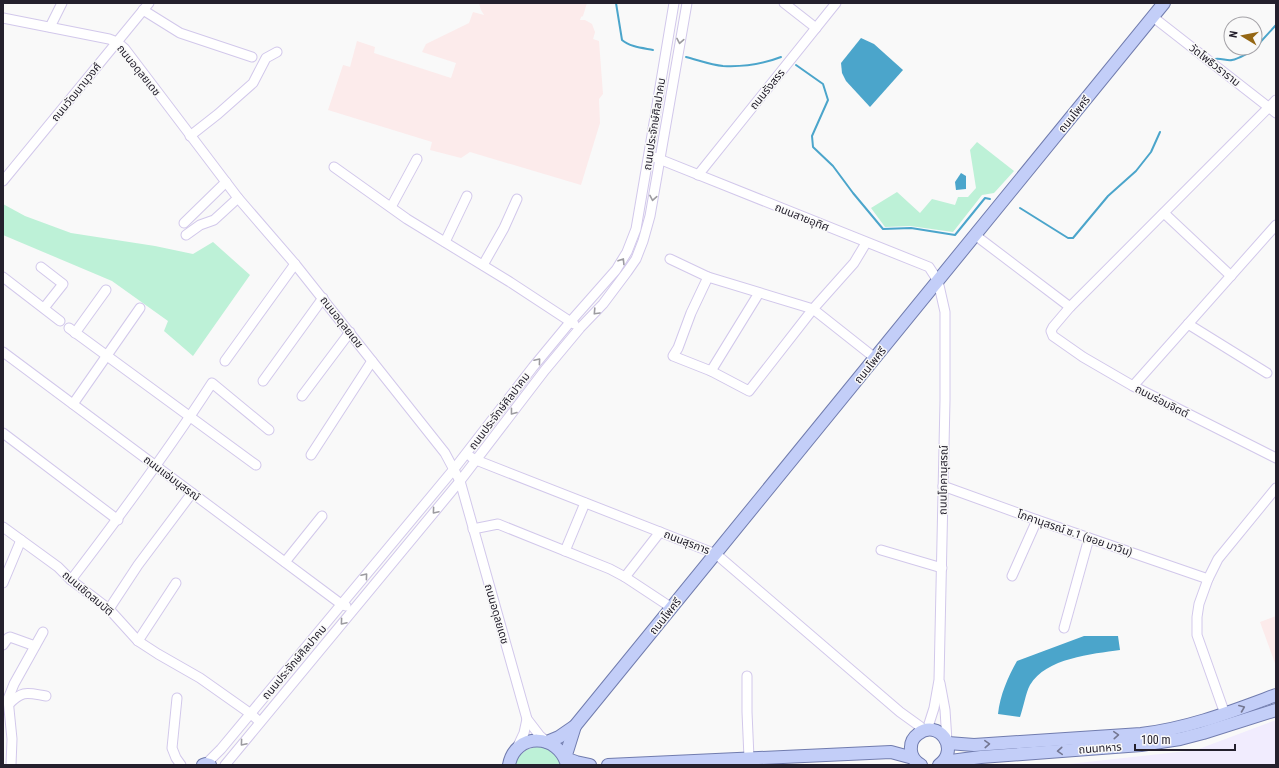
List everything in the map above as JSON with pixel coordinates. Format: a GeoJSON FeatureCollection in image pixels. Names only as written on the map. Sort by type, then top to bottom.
{"type":"FeatureCollection","features":[{"type":"Feature","properties":{"kind":"main road","name":"ถนนโพศรี"},"geometry":{"type":"LineString","coordinates":[[547,742],[559,737],[575,726],[1164,3]]}},
{"type":"Feature","properties":{"kind":"main road","name":"ถนนทหาร"},"geometry":{"type":"LineString","coordinates":[[947,742],[974,745],[1141,734],[1179,728],[1225,714],[1276,695]]}},
{"type":"Feature","properties":{"kind":"main road","name":"ถนนทหาร"},"geometry":{"type":"LineString","coordinates":[[941,763],[981,757],[1141,745],[1180,739],[1204,734],[1276,710]]}},
{"type":"Feature","properties":{"kind":"main road","name":"ถนนโพศรี"},"geometry":{"type":"LineString","coordinates":[[566,761],[575,726]]}},
{"type":"Feature","properties":{"kind":"main road"},"geometry":{"type":"LineString","coordinates":[[890,752],[920,734],[932,730],[941,734],[947,742],[948,751],[941,763]]}},
{"type":"Feature","properties":{"kind":"main road"},"geometry":{"type":"LineString","coordinates":[[916,762],[911,748],[920,734]]}},
{"type":"Feature","properties":{"kind":"main road"},"geometry":{"type":"LineString","coordinates":[[509,765],[512,756],[520,746],[537,740],[547,742],[557,747],[566,761],[590,765]]}},
{"type":"Feature","properties":{"kind":"main road"},"geometry":{"type":"LineString","coordinates":[[608,765],[890,752],[916,762]]}},
{"type":"Feature","properties":{"kind":"street"},"geometry":{"type":"LineString","coordinates":[[50,27],[62,3]]}},
{"type":"Feature","properties":{"kind":"street","name":"ถนนประจักษ์ศิลปาคม"},"geometry":{"type":"LineString","coordinates":[[207,765],[454,469],[533,367],[571,321],[616,270],[627,252],[636,229],[674,3]]}},
{"type":"Feature","properties":{"kind":"street","name":"ถนนประจักษ์ศิลปาคม"},"geometry":{"type":"LineString","coordinates":[[225,765],[460,481],[545,370],[580,328],[603,304],[636,259],[650,216],[687,3]]}},
{"type":"Feature","properties":{"kind":"street"},"geometry":{"type":"LineString","coordinates":[[784,3],[816,28]]}},
{"type":"Feature","properties":{"kind":"street","name":"ถนนรังสรร"},"geometry":{"type":"LineString","coordinates":[[698,175],[836,3]]}},
{"type":"Feature","properties":{"kind":"street"},"geometry":{"type":"LineString","coordinates":[[146,6],[180,33],[252,57]]}},
{"type":"Feature","properties":{"kind":"street","name":"ถนนวัฒนานุวงศ์"},"geometry":{"type":"LineString","coordinates":[[3,181],[6,171],[146,6]]}},
{"type":"Feature","properties":{"kind":"street","name":"วัดโพธิวราราม"},"geometry":{"type":"LineString","coordinates":[[1153,17],[1276,114]]}},
{"type":"Feature","properties":{"kind":"street","name":"ถนนอดุลยเดช"},"geometry":{"type":"LineString","coordinates":[[3,18],[109,39],[117,42],[125,49],[238,198],[323,298],[445,453],[460,481],[527,719],[540,736],[547,742]]}},
{"type":"Feature","properties":{"kind":"street"},"geometry":{"type":"LineString","coordinates":[[190,136],[253,83],[266,58],[277,52]]}},
{"type":"Feature","properties":{"kind":"street"},"geometry":{"type":"LineString","coordinates":[[663,68],[675,71]]}},
{"type":"Feature","properties":{"kind":"street"},"geometry":{"type":"LineString","coordinates":[[975,235],[1070,307],[1276,100]]}},
{"type":"Feature","properties":{"kind":"street","name":"ถนนสายอุทิศ"},"geometry":{"type":"LineString","coordinates":[[649,155],[929,267],[938,281]]}},
{"type":"Feature","properties":{"kind":"street"},"geometry":{"type":"LineString","coordinates":[[391,207],[417,159]]}},
{"type":"Feature","properties":{"kind":"street"},"geometry":{"type":"LineString","coordinates":[[334,167],[407,219],[483,265],[580,328]]}},
{"type":"Feature","properties":{"kind":"street"},"geometry":{"type":"LineString","coordinates":[[184,223],[226,182]]}},
{"type":"Feature","properties":{"kind":"street"},"geometry":{"type":"LineString","coordinates":[[445,242],[467,196]]}},
{"type":"Feature","properties":{"kind":"street"},"geometry":{"type":"LineString","coordinates":[[186,235],[200,225],[214,220],[238,198]]}},
{"type":"Feature","properties":{"kind":"street"},"geometry":{"type":"LineString","coordinates":[[483,265],[504,228],[517,199]]}},
{"type":"Feature","properties":{"kind":"street"},"geometry":{"type":"LineString","coordinates":[[1164,212],[1231,276]]}},
{"type":"Feature","properties":{"kind":"street"},"geometry":{"type":"LineString","coordinates":[[1133,386],[1276,225]]}},
{"type":"Feature","properties":{"kind":"street"},"geometry":{"type":"LineString","coordinates":[[708,277],[691,313],[678,348],[673,356],[711,371],[749,391],[813,309],[854,263],[866,243]]}},
{"type":"Feature","properties":{"kind":"street"},"geometry":{"type":"LineString","coordinates":[[670,259],[708,277],[813,309],[875,358]]}},
{"type":"Feature","properties":{"kind":"street"},"geometry":{"type":"LineString","coordinates":[[225,361],[295,264]]}},
{"type":"Feature","properties":{"kind":"street"},"geometry":{"type":"LineString","coordinates":[[41,266],[63,284],[44,308]]}},
{"type":"Feature","properties":{"kind":"street"},"geometry":{"type":"LineString","coordinates":[[3,277],[60,321]]}},
{"type":"Feature","properties":{"kind":"street","name":"ถนนโภคานุสรณ์"},"geometry":{"type":"LineString","coordinates":[[920,734],[934,708],[939,680],[945,400],[945,312],[938,281]]}},
{"type":"Feature","properties":{"kind":"street"},"geometry":{"type":"LineString","coordinates":[[106,290],[72,331],[191,416],[256,465]]}},
{"type":"Feature","properties":{"kind":"street"},"geometry":{"type":"LineString","coordinates":[[711,371],[759,293]]}},
{"type":"Feature","properties":{"kind":"street"},"geometry":{"type":"LineString","coordinates":[[263,381],[323,298]]}},
{"type":"Feature","properties":{"kind":"street","name":"ถนนร่อมจิตต์"},"geometry":{"type":"LineString","coordinates":[[1070,307],[1053,327],[1053,336],[1083,357],[1133,386],[1276,458]]}},
{"type":"Feature","properties":{"kind":"street"},"geometry":{"type":"LineString","coordinates":[[73,404],[140,308]]}},
{"type":"Feature","properties":{"kind":"street"},"geometry":{"type":"LineString","coordinates":[[1188,324],[1267,373]]}},
{"type":"Feature","properties":{"kind":"street"},"geometry":{"type":"LineString","coordinates":[[302,396],[350,332]]}},
{"type":"Feature","properties":{"kind":"street","name":"ถนนแจ่มนุสรณ์"},"geometry":{"type":"LineString","coordinates":[[3,352],[341,604],[353,609]]}},
{"type":"Feature","properties":{"kind":"street"},"geometry":{"type":"LineString","coordinates":[[311,455],[372,361]]}},
{"type":"Feature","properties":{"kind":"street"},"geometry":{"type":"LineString","coordinates":[[71,580],[118,520],[191,416],[212,383],[268,430]]}},
{"type":"Feature","properties":{"kind":"street"},"geometry":{"type":"LineString","coordinates":[[3,433],[118,520]]}},
{"type":"Feature","properties":{"kind":"street","name":"ถนนสุรการ"},"geometry":{"type":"LineString","coordinates":[[467,453],[476,460],[716,554],[900,712],[920,734]]}},
{"type":"Feature","properties":{"kind":"street","name":"โภคานุสรณ์ ซ.1 (ซอย มาวิน)"},"geometry":{"type":"LineString","coordinates":[[943,486],[1208,579]]}},
{"type":"Feature","properties":{"kind":"street"},"geometry":{"type":"LineString","coordinates":[[1225,714],[1197,635],[1199,604],[1208,579],[1218,559],[1276,488]]}},
{"type":"Feature","properties":{"kind":"street"},"geometry":{"type":"LineString","coordinates":[[109,609],[138,565],[192,493]]}},
{"type":"Feature","properties":{"kind":"street"},"geometry":{"type":"LineString","coordinates":[[565,551],[585,503]]}},
{"type":"Feature","properties":{"kind":"street"},"geometry":{"type":"LineString","coordinates":[[285,562],[322,516]]}},
{"type":"Feature","properties":{"kind":"street"},"geometry":{"type":"LineString","coordinates":[[1012,576],[1037,520]]}},
{"type":"Feature","properties":{"kind":"street"},"geometry":{"type":"LineString","coordinates":[[473,529],[498,524],[610,569],[625,577],[672,608]]}},
{"type":"Feature","properties":{"kind":"street","name":"ถนนเชิดสมบัติ"},"geometry":{"type":"LineString","coordinates":[[3,527],[58,567],[71,580],[109,609],[138,641],[200,678],[260,722]]}},
{"type":"Feature","properties":{"kind":"street"},"geometry":{"type":"LineString","coordinates":[[625,577],[660,532]]}},
{"type":"Feature","properties":{"kind":"street"},"geometry":{"type":"LineString","coordinates":[[1064,628],[1089,538]]}},
{"type":"Feature","properties":{"kind":"street"},"geometry":{"type":"LineString","coordinates":[[3,583],[21,540]]}},
{"type":"Feature","properties":{"kind":"street"},"geometry":{"type":"LineString","coordinates":[[881,550],[942,568]]}},
{"type":"Feature","properties":{"kind":"street"},"geometry":{"type":"LineString","coordinates":[[138,641],[176,583]]}},
{"type":"Feature","properties":{"kind":"street"},"geometry":{"type":"LineString","coordinates":[[11,765],[12,739],[8,699],[14,684],[43,632]]}},
{"type":"Feature","properties":{"kind":"street"},"geometry":{"type":"LineString","coordinates":[[3,645],[10,637],[35,646]]}},
{"type":"Feature","properties":{"kind":"street"},"geometry":{"type":"LineString","coordinates":[[747,676],[749,758]]}},
{"type":"Feature","properties":{"kind":"street","name":"ถนนโภคานุสรณ์"},"geometry":{"type":"LineString","coordinates":[[939,680],[943,693],[947,742]]}},
{"type":"Feature","properties":{"kind":"street"},"geometry":{"type":"LineString","coordinates":[[8,704],[21,694],[28,693],[46,696]]}},
{"type":"Feature","properties":{"kind":"street"},"geometry":{"type":"LineString","coordinates":[[177,698],[172,748],[181,765]]}},
{"type":"Feature","properties":{"kind":"street"},"geometry":{"type":"LineString","coordinates":[[516,751],[524,732],[527,719]]}},
{"type":"Feature","properties":{"kind":"shaded area"},"geometry":{"type":"Polygon","coordinates":[[[479,3],[587,3],[583,16],[580,20],[585,20],[592,24],[595,32],[593,39],[599,41],[603,94],[599,99],[600,123],[581,185],[470,152],[461,158],[430,150],[432,142],[328,110],[343,65],[350,67],[357,41],[375,47],[374,53],[451,78],[456,63],[422,52],[426,44],[469,23],[473,12],[484,15],[479,3]]]}},
{"type":"Feature","properties":{"kind":"shaded area"},"geometry":{"type":"Polygon","coordinates":[[[1276,616],[1276,666],[1260,622],[1276,616]]]}},
{"type":"Feature","properties":{"kind":"shaded area"},"geometry":{"type":"Polygon","coordinates":[[[1276,720],[1276,765],[1060,765],[1196,750],[1276,720]]]}},
{"type":"Feature","properties":{"kind":"green space"},"geometry":{"type":"Polygon","coordinates":[[[977,142],[1014,171],[994,193],[982,195],[953,232],[910,226],[885,227],[871,208],[897,192],[920,213],[932,199],[955,205],[958,197],[968,197],[976,188],[970,150],[977,142]]]}},
{"type":"Feature","properties":{"kind":"green space"},"geometry":{"type":"Polygon","coordinates":[[[3,204],[25,216],[71,233],[155,246],[193,254],[213,242],[250,275],[193,356],[164,331],[168,321],[112,281],[3,235],[3,204]]]}},
{"type":"Feature","properties":{"kind":"green space"},"geometry":{"type":"Polygon","coordinates":[[[540,746],[555,752],[562,765],[515,765],[524,751],[540,746]]]}},
{"type":"Feature","properties":{"kind":"water"},"geometry":{"type":"Polygon","coordinates":[[[861,38],[874,44],[903,70],[870,107],[846,81],[842,73],[841,63],[861,38]]]}},
{"type":"Feature","properties":{"kind":"water"},"geometry":{"type":"Polygon","coordinates":[[[961,173],[966,176],[966,189],[956,190],[955,182],[961,173]]]}},
{"type":"Feature","properties":{"kind":"water"},"geometry":{"type":"Polygon","coordinates":[[[1084,636],[1118,636],[1120,650],[1096,653],[1058,663],[1037,676],[1030,685],[1020,717],[998,714],[1005,686],[1017,661],[1084,636]]]}},
{"type":"Feature","properties":{"kind":"waterway"},"geometry":{"type":"LineString","coordinates":[[616,3],[622,40],[633,46],[653,50]]}},
{"type":"Feature","properties":{"kind":"waterway"},"geometry":{"type":"LineString","coordinates":[[1263,39],[1276,25]]}},
{"type":"Feature","properties":{"kind":"waterway"},"geometry":{"type":"LineString","coordinates":[[1215,59],[1230,60],[1242,56]]}},
{"type":"Feature","properties":{"kind":"waterway"},"geometry":{"type":"LineString","coordinates":[[686,57],[723,66],[760,63],[781,57]]}},
{"type":"Feature","properties":{"kind":"waterway"},"geometry":{"type":"LineString","coordinates":[[796,65],[823,84],[828,100],[812,136],[813,147],[833,166],[883,229],[911,228],[955,235],[985,198],[990,199]]}},
{"type":"Feature","properties":{"kind":"waterway"},"geometry":{"type":"LineString","coordinates":[[1020,208],[1068,238],[1073,238],[1108,196],[1136,171],[1151,152],[1160,132]]}}]}
